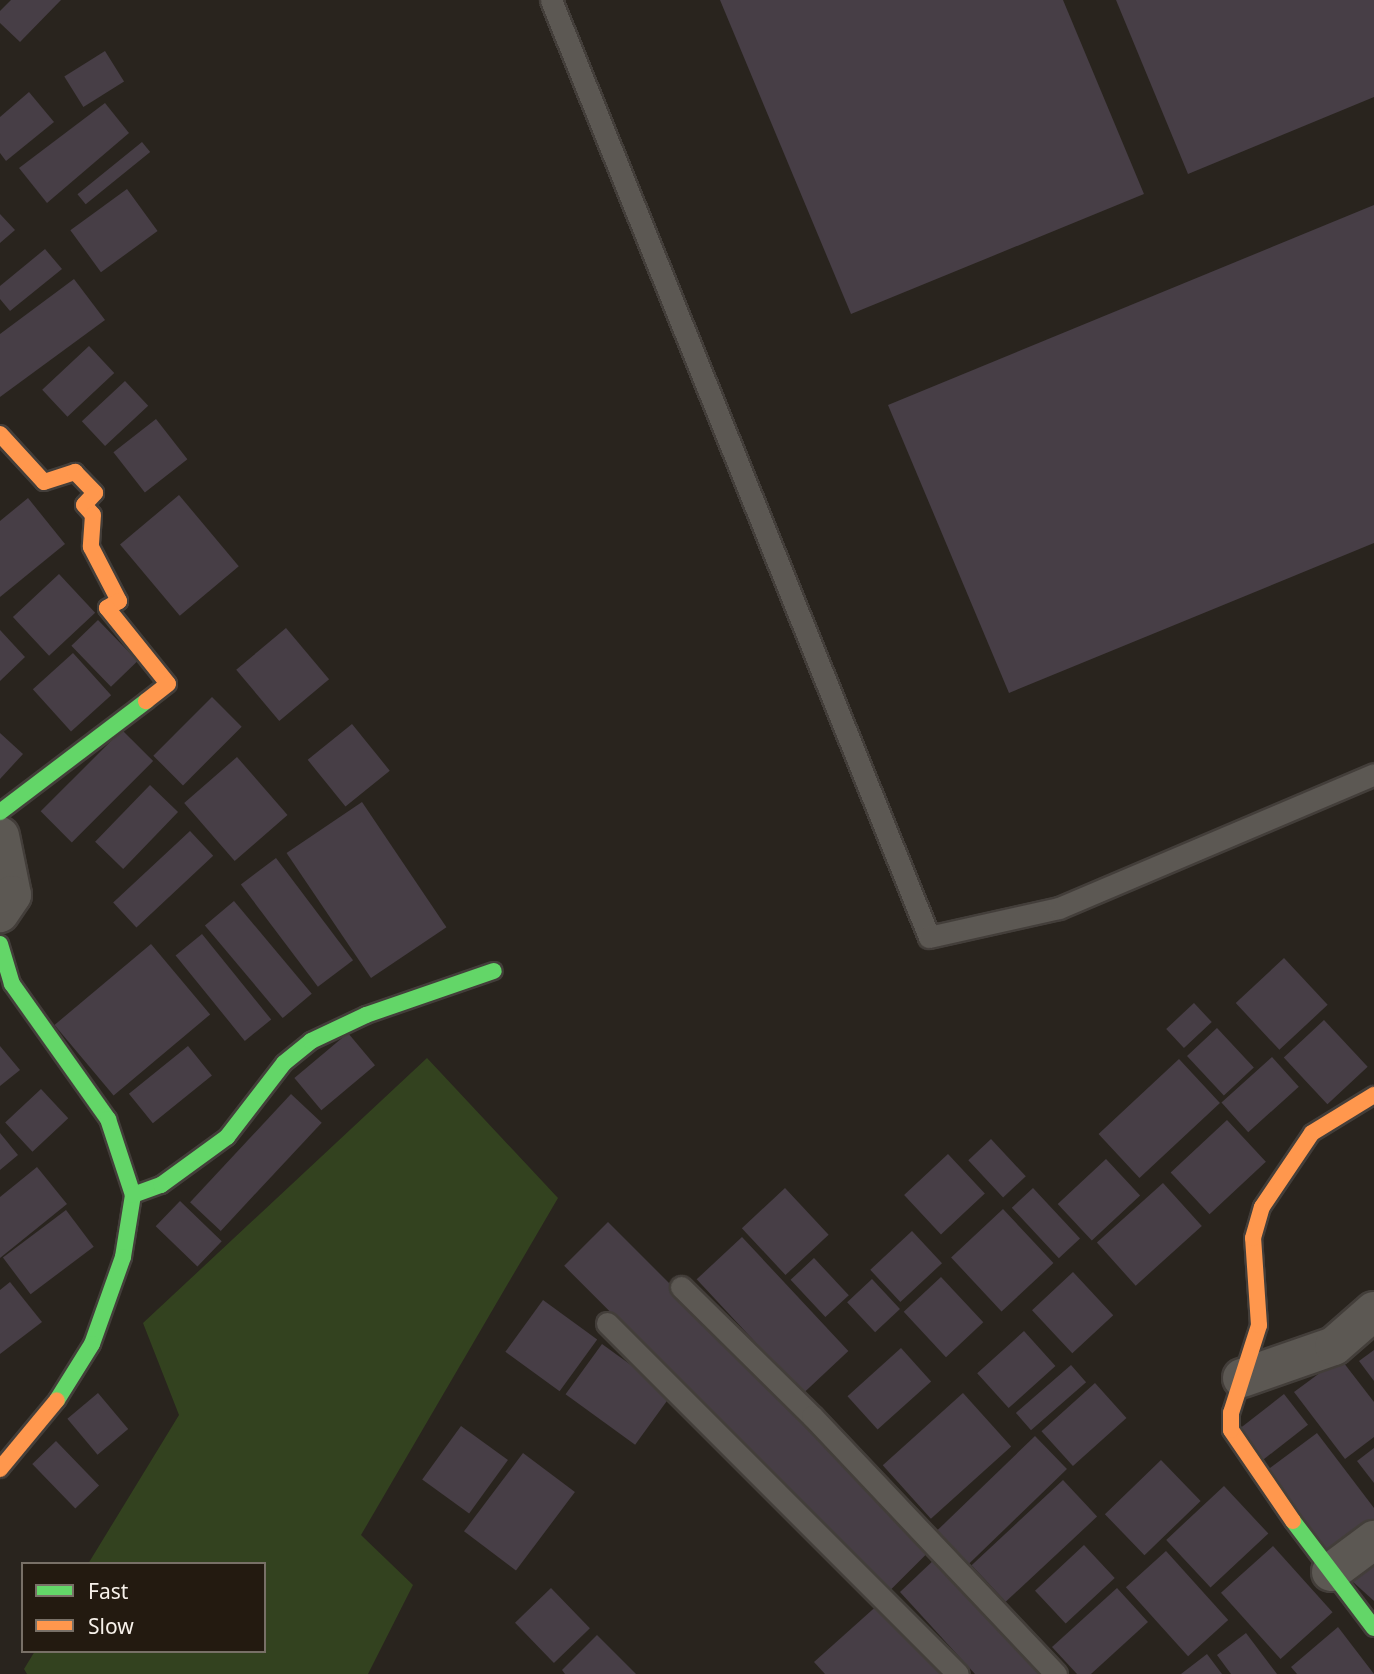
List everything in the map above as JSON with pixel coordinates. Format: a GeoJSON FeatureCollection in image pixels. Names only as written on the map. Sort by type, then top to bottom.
{"type":"FeatureCollection","features":[{"type":"Feature","properties":{"kind":"street"},"geometry":{"type":"LineString","coordinates":[[0,434],[44,482],[75,472],[95,493],[84,505],[93,515],[91,547],[120,601],[107,608],[168,684],[0,812]]}},
{"type":"Feature","properties":{"kind":"street"},"geometry":{"type":"LineString","coordinates":[[0,836],[12,895],[0,913]]}},
{"type":"Feature","properties":{"kind":"street"},"geometry":{"type":"LineString","coordinates":[[0,944],[12,984],[108,1119],[127,1161],[133,1195],[123,1257],[92,1344],[64,1391],[0,1469]]}},
{"type":"Feature","properties":{"kind":"street"},"geometry":{"type":"LineString","coordinates":[[133,1195],[161,1185],[227,1138],[285,1063],[311,1041],[366,1015],[494,971]]}},
{"type":"Feature","properties":{"kind":"street"},"geometry":{"type":"LineString","coordinates":[[1374,1096],[1312,1133],[1262,1207],[1253,1238],[1259,1325],[1231,1413],[1237,1446],[1374,1628]]}},
{"type":"Feature","properties":{"kind":"street"},"geometry":{"type":"LineString","coordinates":[[1242,1378],[1334,1346],[1374,1311]]}},
{"type":"Feature","properties":{"kind":"street"},"geometry":{"type":"LineString","coordinates":[[1331,1572],[1374,1540]]}},
{"type":"Feature","properties":{"kind":"lane"},"geometry":{"type":"LineString","coordinates":[[551,0],[929,937],[1059,908],[1374,774]]}},
{"type":"Feature","properties":{"kind":"lane"},"geometry":{"type":"LineString","coordinates":[[681,1287],[812,1416],[1056,1674]]}},
{"type":"Feature","properties":{"kind":"lane"},"geometry":{"type":"LineString","coordinates":[[607,1323],[958,1674]]}},
{"type":"Feature","properties":{"kind":"green space"},"geometry":{"type":"Polygon","coordinates":[[[427,1058],[558,1198],[361,1535],[413,1585],[368,1674],[27,1674],[24,1669],[34,1653],[266,1653],[266,1562],[89,1562],[179,1415],[143,1323],[427,1058]]]}},
{"type":"Feature","properties":{"kind":"building"},"geometry":{"type":"Polygon","coordinates":[[[11,0],[61,0],[20,42],[0,23],[0,11],[11,0]]]}},
{"type":"Feature","properties":{"kind":"building"},"geometry":{"type":"Polygon","coordinates":[[[720,0],[1063,0],[1144,194],[851,314],[720,0]]]}},
{"type":"Feature","properties":{"kind":"building"},"geometry":{"type":"Polygon","coordinates":[[[1116,0],[1374,0],[1374,97],[1188,174],[1116,0]]]}},
{"type":"Feature","properties":{"kind":"building"},"geometry":{"type":"Polygon","coordinates":[[[105,51],[124,82],[83,107],[64,76],[105,51]]]}},
{"type":"Feature","properties":{"kind":"building"},"geometry":{"type":"Polygon","coordinates":[[[29,92],[54,122],[6,161],[0,153],[0,117],[29,92]]]}},
{"type":"Feature","properties":{"kind":"building"},"geometry":{"type":"Polygon","coordinates":[[[105,103],[129,133],[47,203],[19,168],[105,103]]]}},
{"type":"Feature","properties":{"kind":"building"},"geometry":{"type":"Polygon","coordinates":[[[142,142],[150,152],[86,204],[77,194],[142,142]]]}},
{"type":"Feature","properties":{"kind":"building"},"geometry":{"type":"Polygon","coordinates":[[[127,189],[158,231],[101,272],[70,230],[127,189]]]}},
{"type":"Feature","properties":{"kind":"building"},"geometry":{"type":"Polygon","coordinates":[[[1374,205],[1374,543],[1009,693],[888,405],[1374,205]]]}},
{"type":"Feature","properties":{"kind":"building"},"geometry":{"type":"Polygon","coordinates":[[[0,214],[15,230],[0,243],[0,214]]]}},
{"type":"Feature","properties":{"kind":"building"},"geometry":{"type":"Polygon","coordinates":[[[45,249],[62,269],[10,311],[0,299],[0,286],[45,249]]]}},
{"type":"Feature","properties":{"kind":"building"},"geometry":{"type":"Polygon","coordinates":[[[74,279],[105,320],[0,397],[0,334],[74,279]]]}},
{"type":"Feature","properties":{"kind":"building"},"geometry":{"type":"Polygon","coordinates":[[[89,346],[114,373],[67,417],[42,390],[89,346]]]}},
{"type":"Feature","properties":{"kind":"building"},"geometry":{"type":"Polygon","coordinates":[[[125,381],[148,406],[105,446],[82,421],[125,381]]]}},
{"type":"Feature","properties":{"kind":"building"},"geometry":{"type":"Polygon","coordinates":[[[156,419],[187,459],[145,492],[113,452],[156,419]]]}},
{"type":"Feature","properties":{"kind":"building"},"geometry":{"type":"Polygon","coordinates":[[[179,495],[239,566],[180,616],[120,544],[179,495]]]}},
{"type":"Feature","properties":{"kind":"building"},"geometry":{"type":"Polygon","coordinates":[[[28,498],[65,544],[0,597],[0,521],[28,498]]]}},
{"type":"Feature","properties":{"kind":"building"},"geometry":{"type":"Polygon","coordinates":[[[59,574],[95,613],[49,656],[13,617],[59,574]]]}},
{"type":"Feature","properties":{"kind":"building"},"geometry":{"type":"Polygon","coordinates":[[[98,620],[138,661],[111,687],[71,646],[98,620]]]}},
{"type":"Feature","properties":{"kind":"building"},"geometry":{"type":"Polygon","coordinates":[[[286,628],[329,679],[279,721],[236,670],[286,628]]]}},
{"type":"Feature","properties":{"kind":"building"},"geometry":{"type":"Polygon","coordinates":[[[0,630],[25,657],[0,681],[0,630]]]}},
{"type":"Feature","properties":{"kind":"building"},"geometry":{"type":"Polygon","coordinates":[[[73,653],[111,695],[71,731],[33,689],[73,653]]]}},
{"type":"Feature","properties":{"kind":"building"},"geometry":{"type":"Polygon","coordinates":[[[212,697],[242,727],[183,785],[153,756],[212,697]]]}},
{"type":"Feature","properties":{"kind":"building"},"geometry":{"type":"Polygon","coordinates":[[[352,724],[390,771],[345,807],[308,760],[352,724]]]}},
{"type":"Feature","properties":{"kind":"building"},"geometry":{"type":"Polygon","coordinates":[[[122,730],[153,761],[72,842],[41,811],[122,730]]]}},
{"type":"Feature","properties":{"kind":"building"},"geometry":{"type":"Polygon","coordinates":[[[0,733],[23,754],[0,779],[0,733]]]}},
{"type":"Feature","properties":{"kind":"building"},"geometry":{"type":"Polygon","coordinates":[[[237,757],[288,815],[235,861],[184,803],[237,757]]]}},
{"type":"Feature","properties":{"kind":"building"},"geometry":{"type":"Polygon","coordinates":[[[150,785],[178,812],[123,869],[95,842],[150,785]]]}},
{"type":"Feature","properties":{"kind":"building"},"geometry":{"type":"Polygon","coordinates":[[[362,802],[446,927],[371,978],[287,853],[362,802]]]}},
{"type":"Feature","properties":{"kind":"building"},"geometry":{"type":"Polygon","coordinates":[[[190,831],[213,856],[136,927],[113,903],[190,831]]]}},
{"type":"Feature","properties":{"kind":"building"},"geometry":{"type":"Polygon","coordinates":[[[276,858],[353,960],[318,987],[241,884],[276,858]]]}},
{"type":"Feature","properties":{"kind":"building"},"geometry":{"type":"Polygon","coordinates":[[[234,901],[312,994],[283,1018],[205,925],[234,901]]]}},
{"type":"Feature","properties":{"kind":"building"},"geometry":{"type":"Polygon","coordinates":[[[202,934],[271,1019],[245,1041],[176,955],[202,934]]]}},
{"type":"Feature","properties":{"kind":"building"},"geometry":{"type":"Polygon","coordinates":[[[151,944],[210,1014],[114,1095],[54,1025],[151,944]]]}},
{"type":"Feature","properties":{"kind":"building"},"geometry":{"type":"Polygon","coordinates":[[[1284,958],[1328,1005],[1279,1050],[1236,1003],[1284,958]]]}},
{"type":"Feature","properties":{"kind":"building"},"geometry":{"type":"Polygon","coordinates":[[[1194,1003],[1212,1022],[1184,1048],[1166,1029],[1194,1003]]]}},
{"type":"Feature","properties":{"kind":"building"},"geometry":{"type":"Polygon","coordinates":[[[1324,1020],[1368,1067],[1327,1104],[1284,1058],[1324,1020]]]}},
{"type":"Feature","properties":{"kind":"building"},"geometry":{"type":"Polygon","coordinates":[[[1217,1028],[1254,1067],[1224,1095],[1187,1056],[1217,1028]]]}},
{"type":"Feature","properties":{"kind":"building"},"geometry":{"type":"Polygon","coordinates":[[[348,1033],[375,1065],[321,1110],[294,1078],[348,1033]]]}},
{"type":"Feature","properties":{"kind":"building"},"geometry":{"type":"Polygon","coordinates":[[[0,1046],[20,1070],[0,1086],[0,1046]]]}},
{"type":"Feature","properties":{"kind":"building"},"geometry":{"type":"Polygon","coordinates":[[[188,1046],[212,1076],[153,1123],[129,1094],[188,1046]]]}},
{"type":"Feature","properties":{"kind":"building"},"geometry":{"type":"Polygon","coordinates":[[[1272,1057],[1299,1087],[1248,1132],[1221,1103],[1272,1057]]]}},
{"type":"Feature","properties":{"kind":"building"},"geometry":{"type":"Polygon","coordinates":[[[1179,1059],[1220,1103],[1139,1178],[1099,1134],[1179,1059]]]}},
{"type":"Feature","properties":{"kind":"building"},"geometry":{"type":"Polygon","coordinates":[[[41,1089],[68,1118],[32,1152],[5,1122],[41,1089]]]}},
{"type":"Feature","properties":{"kind":"building"},"geometry":{"type":"Polygon","coordinates":[[[291,1094],[322,1123],[221,1231],[190,1202],[291,1094]]]}},
{"type":"Feature","properties":{"kind":"building"},"geometry":{"type":"Polygon","coordinates":[[[1227,1120],[1266,1162],[1210,1214],[1171,1173],[1227,1120]]]}},
{"type":"Feature","properties":{"kind":"building"},"geometry":{"type":"Polygon","coordinates":[[[0,1133],[18,1155],[0,1170],[0,1133]]]}},
{"type":"Feature","properties":{"kind":"building"},"geometry":{"type":"Polygon","coordinates":[[[991,1139],[1026,1176],[1003,1197],[968,1160],[991,1139]]]}},
{"type":"Feature","properties":{"kind":"building"},"geometry":{"type":"Polygon","coordinates":[[[948,1154],[985,1193],[941,1234],[904,1195],[948,1154]]]}},
{"type":"Feature","properties":{"kind":"building"},"geometry":{"type":"Polygon","coordinates":[[[1106,1159],[1140,1196],[1092,1241],[1058,1204],[1106,1159]]]}},
{"type":"Feature","properties":{"kind":"building"},"geometry":{"type":"Polygon","coordinates":[[[37,1167],[67,1204],[0,1258],[0,1197],[37,1167]]]}},
{"type":"Feature","properties":{"kind":"building"},"geometry":{"type":"Polygon","coordinates":[[[1163,1183],[1202,1226],[1136,1286],[1097,1243],[1163,1183]]]}},
{"type":"Feature","properties":{"kind":"building"},"geometry":{"type":"Polygon","coordinates":[[[785,1188],[829,1235],[785,1275],[742,1228],[785,1188]]]}},
{"type":"Feature","properties":{"kind":"building"},"geometry":{"type":"Polygon","coordinates":[[[1033,1188],[1080,1238],[1059,1258],[1012,1208],[1033,1188]]]}},
{"type":"Feature","properties":{"kind":"building"},"geometry":{"type":"Polygon","coordinates":[[[180,1201],[222,1241],[197,1266],[156,1226],[180,1201]]]}},
{"type":"Feature","properties":{"kind":"building"},"geometry":{"type":"Polygon","coordinates":[[[1003,1209],[1053,1263],[1002,1312],[951,1257],[1003,1209]]]}},
{"type":"Feature","properties":{"kind":"building"},"geometry":{"type":"Polygon","coordinates":[[[66,1210],[94,1247],[31,1294],[3,1258],[66,1210]]]}},
{"type":"Feature","properties":{"kind":"building"},"geometry":{"type":"Polygon","coordinates":[[[608,1222],[933,1547],[889,1591],[564,1266],[608,1222]]]}},
{"type":"Feature","properties":{"kind":"building"},"geometry":{"type":"Polygon","coordinates":[[[912,1231],[942,1263],[900,1302],[870,1270],[912,1231]]]}},
{"type":"Feature","properties":{"kind":"building"},"geometry":{"type":"Polygon","coordinates":[[[742,1237],[848,1351],[803,1393],[697,1279],[742,1237]]]}},
{"type":"Feature","properties":{"kind":"building"},"geometry":{"type":"Polygon","coordinates":[[[814,1258],[849,1295],[825,1317],[791,1280],[814,1258]]]}},
{"type":"Feature","properties":{"kind":"building"},"geometry":{"type":"Polygon","coordinates":[[[1073,1272],[1113,1315],[1072,1353],[1032,1310],[1073,1272]]]}},
{"type":"Feature","properties":{"kind":"building"},"geometry":{"type":"Polygon","coordinates":[[[941,1277],[983,1322],[946,1357],[904,1312],[941,1277]]]}},
{"type":"Feature","properties":{"kind":"building"},"geometry":{"type":"Polygon","coordinates":[[[872,1279],[900,1309],[875,1332],[847,1302],[872,1279]]]}},
{"type":"Feature","properties":{"kind":"building"},"geometry":{"type":"Polygon","coordinates":[[[10,1282],[42,1322],[0,1354],[0,1290],[10,1282]]]}},
{"type":"Feature","properties":{"kind":"building"},"geometry":{"type":"Polygon","coordinates":[[[543,1300],[597,1339],[560,1391],[505,1352],[543,1300]]]}},
{"type":"Feature","properties":{"kind":"building"},"geometry":{"type":"Polygon","coordinates":[[[1024,1331],[1055,1366],[1009,1408],[977,1373],[1024,1331]]]}},
{"type":"Feature","properties":{"kind":"building"},"geometry":{"type":"Polygon","coordinates":[[[602,1344],[672,1395],[635,1445],[566,1394],[602,1344]]]}},
{"type":"Feature","properties":{"kind":"building"},"geometry":{"type":"Polygon","coordinates":[[[901,1348],[931,1381],[878,1430],[847,1396],[901,1348]]]}},
{"type":"Feature","properties":{"kind":"building"},"geometry":{"type":"Polygon","coordinates":[[[1374,1350],[1374,1381],[1359,1361],[1374,1350]]]}},
{"type":"Feature","properties":{"kind":"building"},"geometry":{"type":"Polygon","coordinates":[[[1340,1358],[1374,1402],[1374,1437],[1345,1459],[1294,1392],[1340,1358]]]}},
{"type":"Feature","properties":{"kind":"building"},"geometry":{"type":"Polygon","coordinates":[[[1071,1365],[1086,1382],[1031,1430],[1016,1413],[1071,1365]]]}},
{"type":"Feature","properties":{"kind":"building"},"geometry":{"type":"Polygon","coordinates":[[[1095,1383],[1126,1418],[1073,1466],[1041,1431],[1095,1383]]]}},
{"type":"Feature","properties":{"kind":"building"},"geometry":{"type":"Polygon","coordinates":[[[98,1393],[128,1429],[98,1455],[67,1419],[98,1393]]]}},
{"type":"Feature","properties":{"kind":"building"},"geometry":{"type":"Polygon","coordinates":[[[963,1393],[1011,1447],[931,1519],[883,1465],[963,1393]]]}},
{"type":"Feature","properties":{"kind":"building"},"geometry":{"type":"Polygon","coordinates":[[[1284,1394],[1308,1425],[1260,1462],[1236,1432],[1284,1394]]]}},
{"type":"Feature","properties":{"kind":"building"},"geometry":{"type":"Polygon","coordinates":[[[461,1426],[508,1460],[469,1513],[422,1479],[461,1426]]]}},
{"type":"Feature","properties":{"kind":"building"},"geometry":{"type":"Polygon","coordinates":[[[1317,1433],[1374,1508],[1374,1529],[1329,1563],[1262,1474],[1317,1433]]]}},
{"type":"Feature","properties":{"kind":"building"},"geometry":{"type":"Polygon","coordinates":[[[1035,1436],[1067,1469],[968,1565],[936,1532],[1035,1436]]]}},
{"type":"Feature","properties":{"kind":"building"},"geometry":{"type":"Polygon","coordinates":[[[56,1441],[99,1486],[75,1509],[32,1464],[56,1441]]]}},
{"type":"Feature","properties":{"kind":"building"},"geometry":{"type":"Polygon","coordinates":[[[1374,1448],[1374,1483],[1357,1461],[1374,1448]]]}},
{"type":"Feature","properties":{"kind":"building"},"geometry":{"type":"Polygon","coordinates":[[[523,1453],[575,1492],[516,1570],[464,1531],[523,1453]]]}},
{"type":"Feature","properties":{"kind":"building"},"geometry":{"type":"Polygon","coordinates":[[[1161,1460],[1201,1501],[1144,1555],[1105,1514],[1161,1460]]]}},
{"type":"Feature","properties":{"kind":"building"},"geometry":{"type":"Polygon","coordinates":[[[1063,1480],[1097,1517],[1006,1602],[972,1565],[1063,1480]]]}},
{"type":"Feature","properties":{"kind":"building"},"geometry":{"type":"Polygon","coordinates":[[[1224,1486],[1268,1534],[1211,1587],[1166,1540],[1224,1486]]]}},
{"type":"Feature","properties":{"kind":"building"},"geometry":{"type":"Polygon","coordinates":[[[1084,1545],[1115,1578],[1066,1624],[1035,1591],[1084,1545]]]}},
{"type":"Feature","properties":{"kind":"building"},"geometry":{"type":"Polygon","coordinates":[[[1273,1546],[1333,1612],[1281,1659],[1221,1593],[1273,1546]]]}},
{"type":"Feature","properties":{"kind":"building"},"geometry":{"type":"Polygon","coordinates":[[[1374,1549],[1374,1601],[1341,1571],[1374,1549]]]}},
{"type":"Feature","properties":{"kind":"building"},"geometry":{"type":"Polygon","coordinates":[[[1166,1551],[1228,1620],[1188,1656],[1126,1587],[1166,1551]]]}},
{"type":"Feature","properties":{"kind":"building"},"geometry":{"type":"Polygon","coordinates":[[[937,1557],[1044,1674],[975,1674],[900,1592],[937,1557]]]}},
{"type":"Feature","properties":{"kind":"building"},"geometry":{"type":"Polygon","coordinates":[[[551,1588],[590,1628],[554,1663],[515,1623],[551,1588]]]}},
{"type":"Feature","properties":{"kind":"building"},"geometry":{"type":"Polygon","coordinates":[[[1117,1588],[1148,1622],[1091,1674],[1077,1674],[1052,1647],[1117,1588]]]}},
{"type":"Feature","properties":{"kind":"building"},"geometry":{"type":"Polygon","coordinates":[[[881,1602],[946,1674],[825,1674],[814,1662],[881,1602]]]}},
{"type":"Feature","properties":{"kind":"building"},"geometry":{"type":"Polygon","coordinates":[[[1338,1627],[1374,1674],[1297,1674],[1291,1667],[1338,1627]]]}},
{"type":"Feature","properties":{"kind":"building"},"geometry":{"type":"Polygon","coordinates":[[[1246,1633],[1277,1674],[1231,1674],[1217,1655],[1246,1633]]]}},
{"type":"Feature","properties":{"kind":"building"},"geometry":{"type":"Polygon","coordinates":[[[597,1635],[636,1674],[565,1674],[562,1670],[597,1635]]]}},
{"type":"Feature","properties":{"kind":"building"},"geometry":{"type":"Polygon","coordinates":[[[1207,1654],[1222,1674],[1181,1674],[1207,1654]]]}},
{"type":"Feature","properties":{"kind":"traffic: fast"},"geometry":{"type":"LineString","coordinates":[[0,812],[146,701]]}},
{"type":"Feature","properties":{"kind":"traffic: fast"},"geometry":{"type":"LineString","coordinates":[[0,944],[12,984],[108,1119],[133,1195],[123,1257],[92,1344],[57,1400]]}},
{"type":"Feature","properties":{"kind":"traffic: fast"},"geometry":{"type":"LineString","coordinates":[[133,1195],[161,1185],[227,1137],[284,1063],[311,1041],[366,1015],[494,971]]}},
{"type":"Feature","properties":{"kind":"traffic: fast"},"geometry":{"type":"LineString","coordinates":[[1293,1521],[1374,1628]]}},
{"type":"Feature","properties":{"kind":"traffic: slow"},"geometry":{"type":"LineString","coordinates":[[0,434],[44,482],[75,472],[95,493],[84,505],[93,515],[91,547],[119,601],[107,608],[168,684],[146,701]]}},
{"type":"Feature","properties":{"kind":"traffic: slow"},"geometry":{"type":"LineString","coordinates":[[1293,1521],[1231,1430],[1231,1413],[1259,1325],[1253,1238],[1262,1207],[1312,1133],[1374,1095]]}},
{"type":"Feature","properties":{"kind":"traffic: slow"},"geometry":{"type":"LineString","coordinates":[[0,1469],[57,1400]]}}]}
